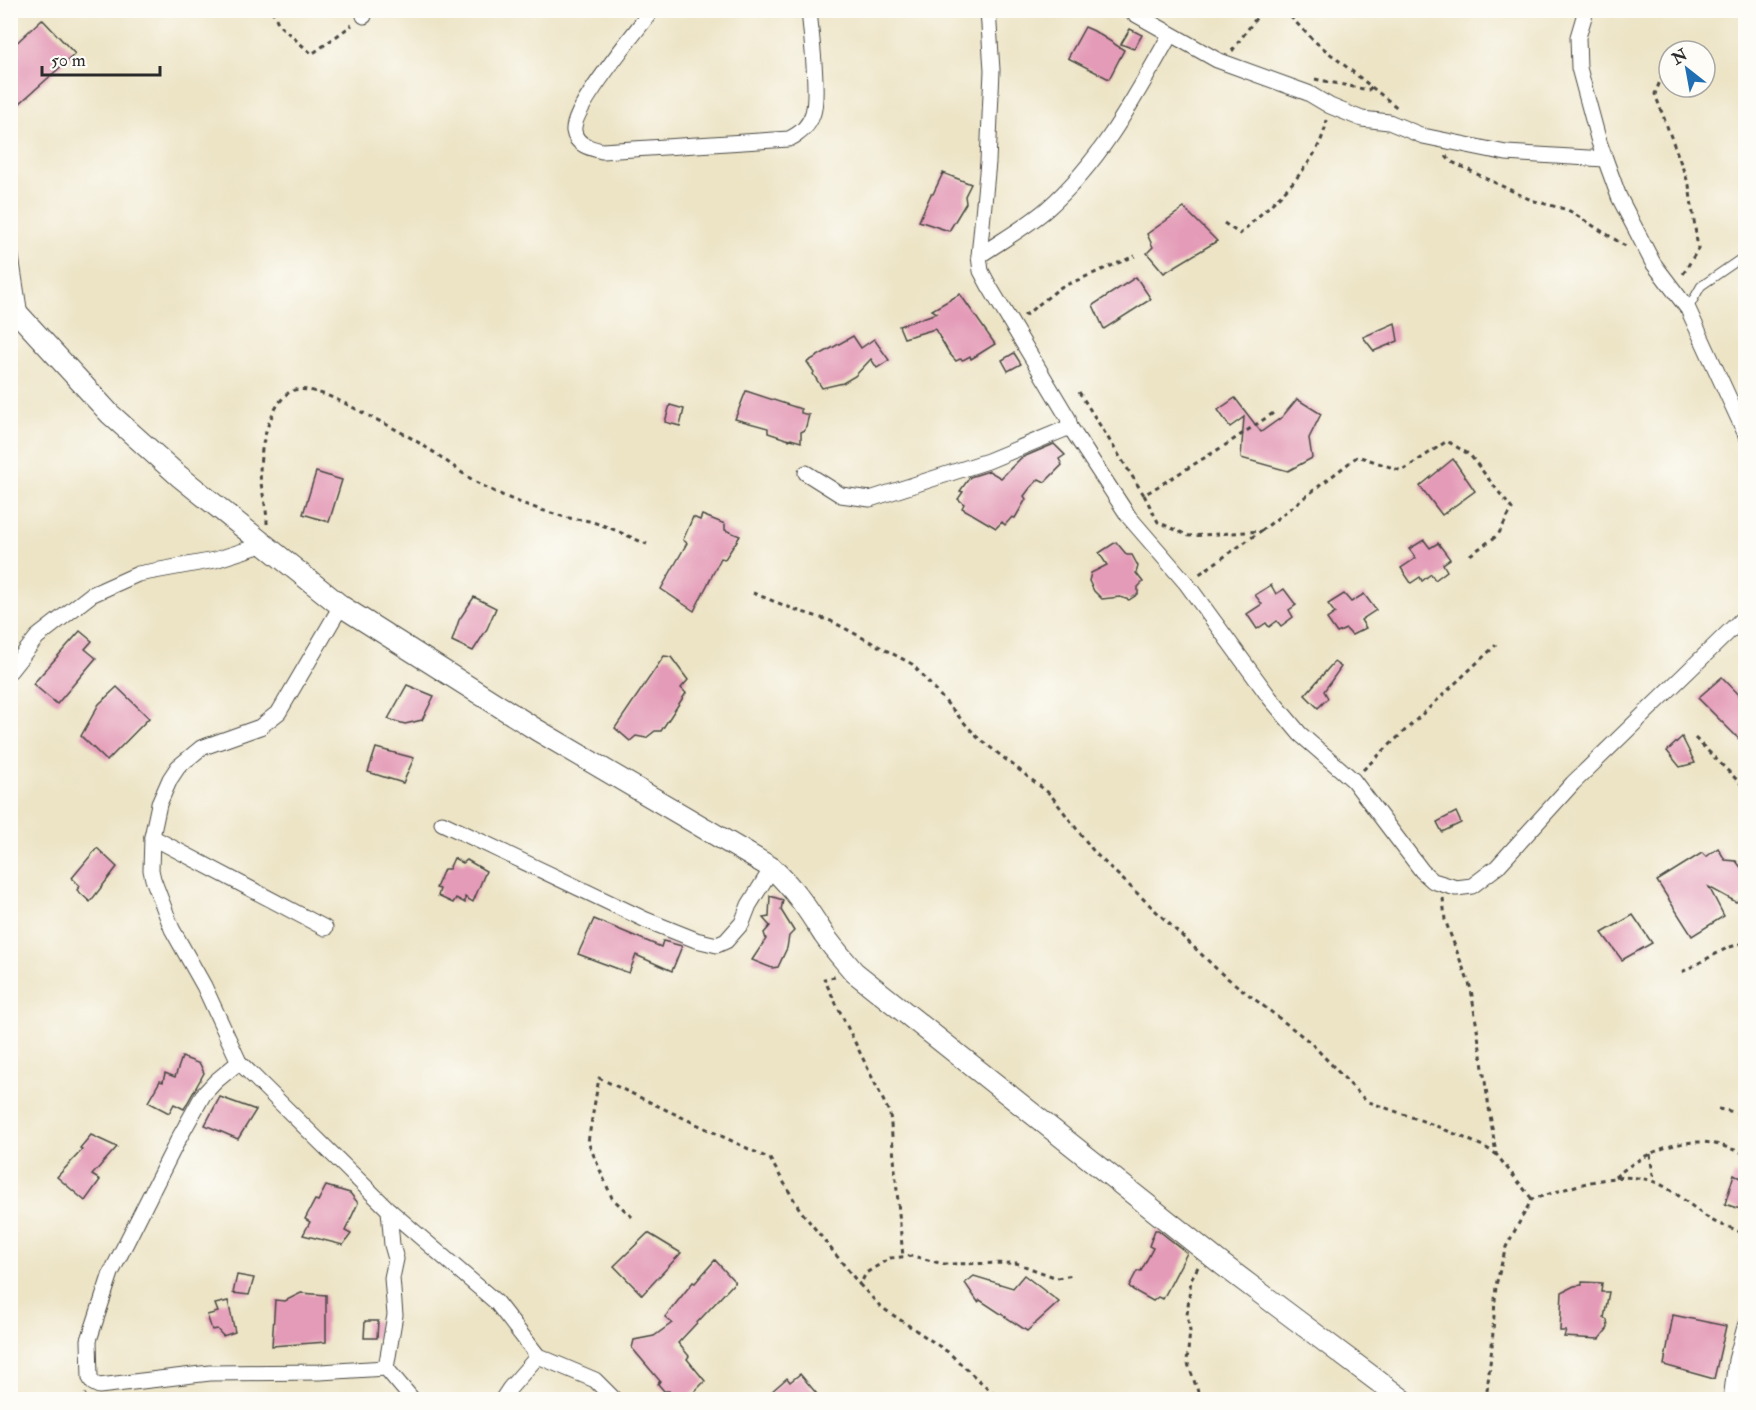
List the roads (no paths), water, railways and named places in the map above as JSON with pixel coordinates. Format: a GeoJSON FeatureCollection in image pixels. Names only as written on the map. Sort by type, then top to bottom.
{"type":"FeatureCollection","features":[{"type":"Feature","properties":{"kind":"street"},"geometry":{"type":"LineString","coordinates":[[652,10],[574,120],[574,133],[585,147],[602,151],[789,139],[798,135],[805,129],[813,112],[815,89],[809,10]]}},
{"type":"Feature","properties":{"kind":"street"},"geometry":{"type":"LineString","coordinates":[[988,10],[992,70],[988,162],[979,256],[981,271],[1012,327],[1068,418],[1070,426],[1129,517],[1186,584],[1270,698],[1300,734],[1353,780],[1422,871],[1433,881],[1456,888],[1472,886],[1497,867],[1573,783],[1746,615]]}},
{"type":"Feature","properties":{"kind":"street"},"geometry":{"type":"LineString","coordinates":[[1128,10],[1224,62],[1308,93],[1330,106],[1362,119],[1389,123],[1423,136],[1506,153],[1605,159]]}},
{"type":"Feature","properties":{"kind":"street"},"geometry":{"type":"LineString","coordinates":[[1586,10],[1578,37],[1579,68],[1605,159],[1619,197],[1653,263],[1688,309],[1746,435]]}},
{"type":"Feature","properties":{"kind":"street"},"geometry":{"type":"LineString","coordinates":[[979,256],[1045,211],[1083,174],[1113,134],[1170,34]]}},
{"type":"Feature","properties":{"kind":"street"},"geometry":{"type":"LineString","coordinates":[[10,250],[15,310],[110,414],[178,476],[341,606],[537,730],[772,868],[787,882],[854,972],[1223,1265],[1402,1400]]}},
{"type":"Feature","properties":{"kind":"street"},"geometry":{"type":"LineString","coordinates":[[807,474],[842,495],[870,499],[988,461],[1070,426]]}},
{"type":"Feature","properties":{"kind":"street"},"geometry":{"type":"LineString","coordinates":[[10,670],[38,637],[91,595],[138,574],[215,560],[265,544]]}},
{"type":"Feature","properties":{"kind":"street"},"geometry":{"type":"LineString","coordinates":[[341,606],[279,712],[260,727],[201,748],[178,767],[170,779],[159,804],[152,837],[151,870],[161,899],[172,929],[204,986],[239,1062],[389,1210],[496,1302],[538,1356],[595,1380],[615,1400]]}},
{"type":"Feature","properties":{"kind":"street"},"geometry":{"type":"LineString","coordinates":[[442,823],[646,920],[696,940],[717,945],[726,941],[742,923],[748,905],[772,868]]}},
{"type":"Feature","properties":{"kind":"street"},"geometry":{"type":"LineString","coordinates":[[152,837],[325,928]]}},
{"type":"Feature","properties":{"kind":"street"},"geometry":{"type":"LineString","coordinates":[[239,1062],[203,1095],[111,1273],[89,1340],[90,1378],[99,1386],[210,1373],[320,1372],[386,1368]]}},
{"type":"Feature","properties":{"kind":"street"},"geometry":{"type":"LineString","coordinates":[[389,1210],[392,1245],[396,1259],[392,1278],[395,1315],[386,1368],[413,1400]]}},
{"type":"Feature","properties":{"kind":"street"},"geometry":{"type":"LineString","coordinates":[[1731,1400],[1736,1360],[1746,1323]]}},
{"type":"Feature","properties":{"kind":"street"},"geometry":{"type":"LineString","coordinates":[[502,1400],[538,1356]]}},
{"type":"Feature","properties":{"kind":"lane"},"geometry":{"type":"LineString","coordinates":[[1688,309],[1701,286],[1746,255]]}}]}
